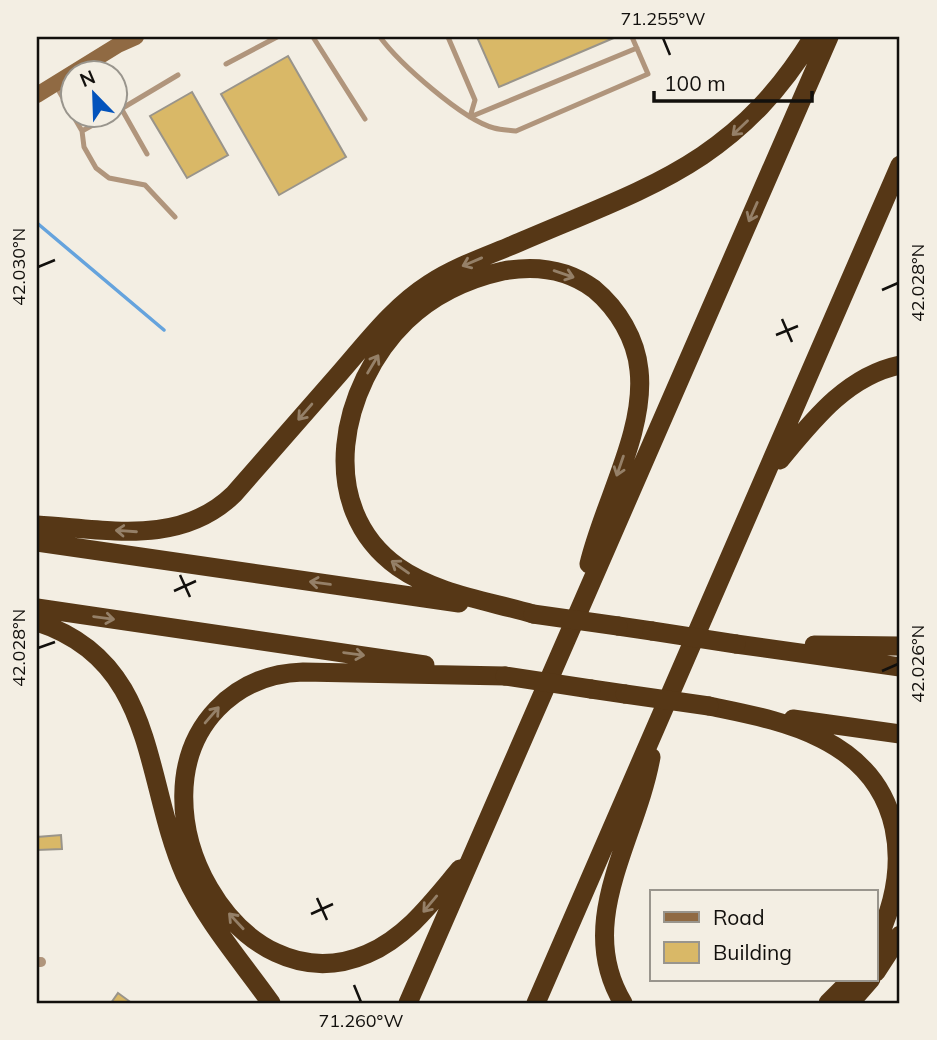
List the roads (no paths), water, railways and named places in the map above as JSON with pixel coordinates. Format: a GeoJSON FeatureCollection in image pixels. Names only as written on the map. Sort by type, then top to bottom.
{"type":"FeatureCollection","features":[{"type":"Feature","properties":{"kind":"highway"},"geometry":{"type":"LineString","coordinates":[[37,525],[160,531],[184,526],[211,513],[234,494],[404,302],[454,271],[657,183],[698,162],[730,137],[759,109],[786,78],[813,37]]}},
{"type":"Feature","properties":{"kind":"highway"},"geometry":{"type":"LineString","coordinates":[[408,1003],[829,37]]}},
{"type":"Feature","properties":{"kind":"highway"},"geometry":{"type":"LineString","coordinates":[[536,1003],[900,165]]}},
{"type":"Feature","properties":{"kind":"highway"},"geometry":{"type":"LineString","coordinates":[[533,614],[436,586],[394,564],[373,544],[358,522],[349,498],[345,468],[350,419],[361,386],[377,356],[400,327],[429,303],[460,285],[495,273],[530,268],[571,276],[602,296],[628,332],[639,368],[636,414],[593,547],[577,615]]}},
{"type":"Feature","properties":{"kind":"highway"},"geometry":{"type":"LineString","coordinates":[[765,477],[833,401],[866,377],[900,365]]}},
{"type":"Feature","properties":{"kind":"highway"},"geometry":{"type":"LineString","coordinates":[[37,542],[900,667]]}},
{"type":"Feature","properties":{"kind":"highway"},"geometry":{"type":"LineString","coordinates":[[37,608],[900,734]]}},
{"type":"Feature","properties":{"kind":"highway"},"geometry":{"type":"LineString","coordinates":[[37,622],[70,637],[92,652],[128,695],[142,725],[176,851],[187,880],[271,1003]]}},
{"type":"Feature","properties":{"kind":"highway"},"geometry":{"type":"LineString","coordinates":[[736,644],[900,646]]}},
{"type":"Feature","properties":{"kind":"highway"},"geometry":{"type":"LineString","coordinates":[[474,852],[417,919],[382,947],[336,963],[288,959],[250,936],[221,905],[208,884],[194,855],[186,825],[182,804],[184,771],[199,732],[221,705],[246,687],[274,676],[303,672],[505,676]]}},
{"type":"Feature","properties":{"kind":"highway"},"geometry":{"type":"LineString","coordinates":[[709,706],[782,723],[824,739],[860,766],[878,787],[894,824],[898,860],[891,904],[878,938]]}},
{"type":"Feature","properties":{"kind":"highway"},"geometry":{"type":"LineString","coordinates":[[623,1003],[607,967],[603,920],[644,794],[657,723]]}},
{"type":"Feature","properties":{"kind":"highway"},"geometry":{"type":"LineString","coordinates":[[878,969],[900,934]]}},
{"type":"Feature","properties":{"kind":"highway"},"geometry":{"type":"LineString","coordinates":[[828,1003],[850,981]]}},
{"type":"Feature","properties":{"kind":"highway"},"geometry":{"type":"LineString","coordinates":[[850,1003],[869,981]]}},
{"type":"Feature","properties":{"kind":"main road"},"geometry":{"type":"LineString","coordinates":[[37,94],[136,37]]}},
{"type":"Feature","properties":{"kind":"lane"},"geometry":{"type":"LineString","coordinates":[[226,64],[277,37]]}},
{"type":"Feature","properties":{"kind":"lane"},"geometry":{"type":"LineString","coordinates":[[313,37],[365,119]]}},
{"type":"Feature","properties":{"kind":"lane"},"geometry":{"type":"LineString","coordinates":[[380,37],[392,53],[470,117],[494,128],[516,131],[648,74],[632,37]]}},
{"type":"Feature","properties":{"kind":"lane"},"geometry":{"type":"LineString","coordinates":[[448,37],[475,100],[470,117]]}},
{"type":"Feature","properties":{"kind":"lane"},"geometry":{"type":"LineString","coordinates":[[470,117],[636,48]]}},
{"type":"Feature","properties":{"kind":"lane"},"geometry":{"type":"LineString","coordinates":[[130,103],[178,75]]}},
{"type":"Feature","properties":{"kind":"lane"},"geometry":{"type":"LineString","coordinates":[[54,84],[82,131],[84,148],[96,168],[109,178],[145,185],[175,217]]}},
{"type":"Feature","properties":{"kind":"lane"},"geometry":{"type":"LineString","coordinates":[[130,128],[147,154]]}},
{"type":"Feature","properties":{"kind":"waterway"},"geometry":{"type":"LineString","coordinates":[[37,223],[164,330]]}}]}
